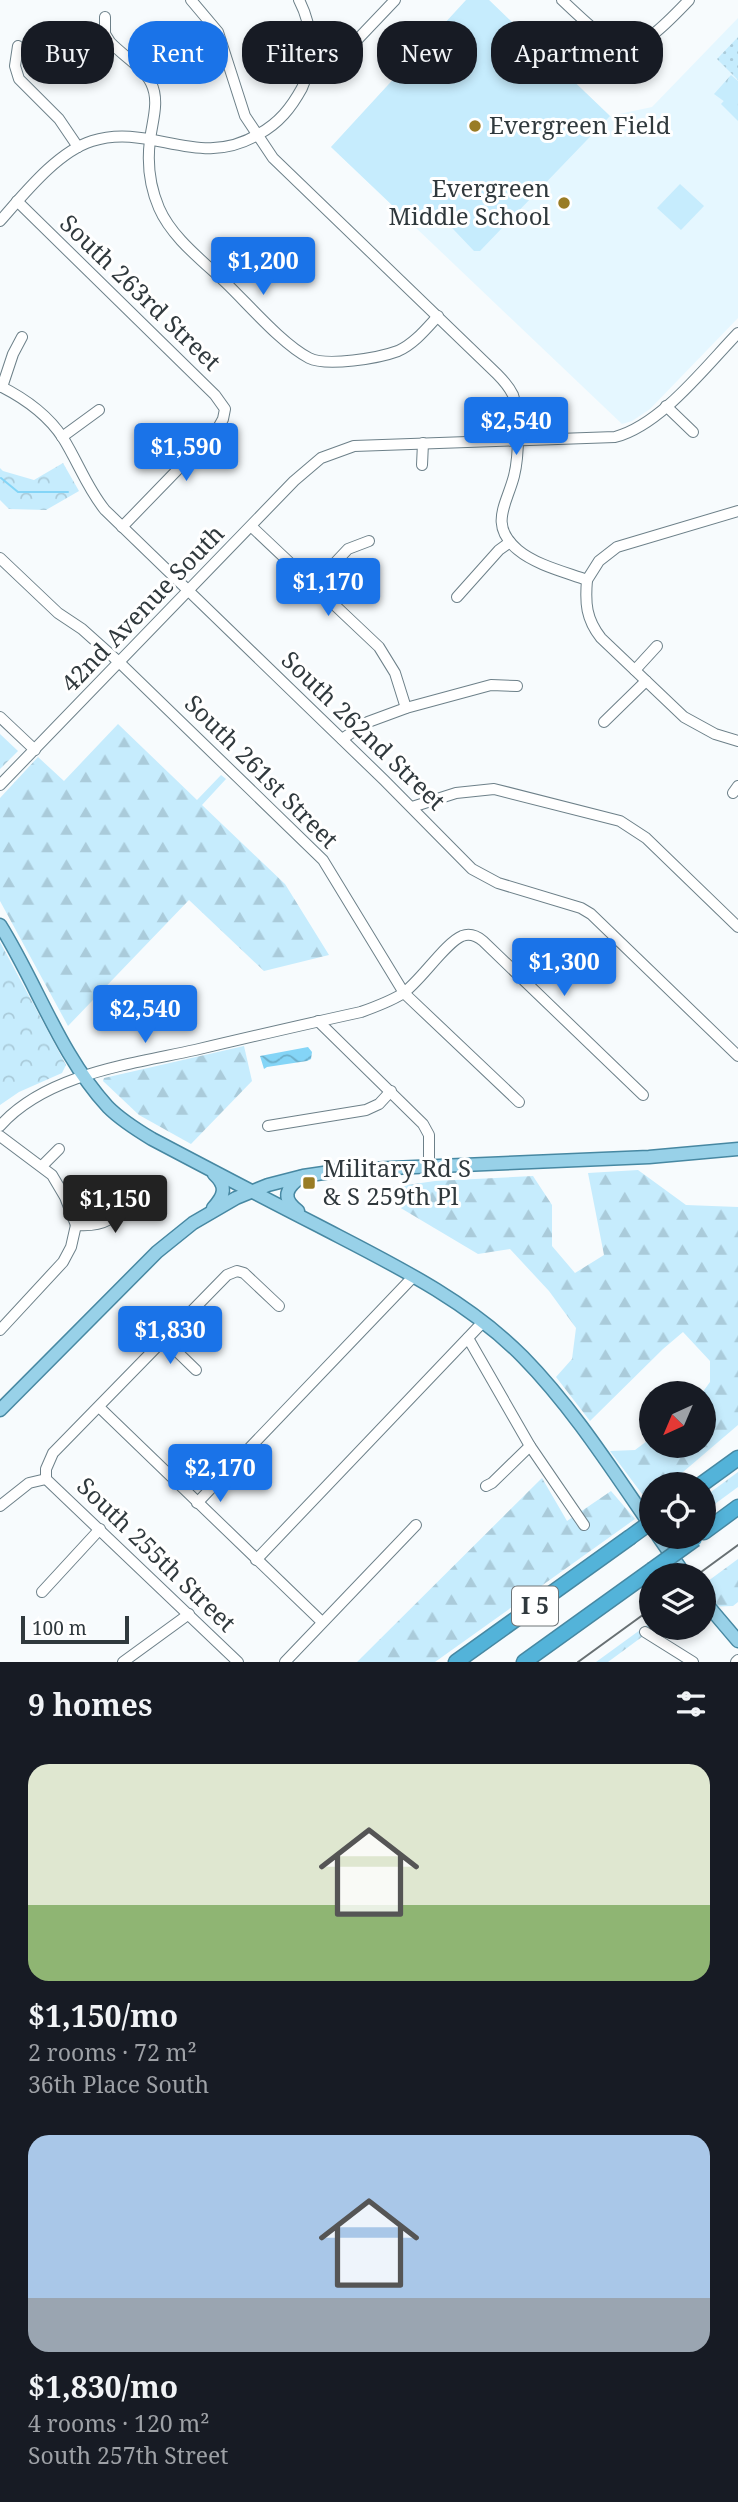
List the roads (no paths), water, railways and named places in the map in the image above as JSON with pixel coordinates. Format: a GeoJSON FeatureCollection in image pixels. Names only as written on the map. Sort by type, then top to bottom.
{"type":"FeatureCollection","features":[{"type":"Feature","properties":{"kind":"highway"},"geometry":{"type":"LineString","coordinates":[[716,1474],[738,1458]]}},
{"type":"Feature","properties":{"kind":"highway","name":"I 5"},"geometry":{"type":"LineString","coordinates":[[716,1523],[738,1507]]}},
{"type":"Feature","properties":{"kind":"highway","name":"I 5"},"geometry":{"type":"LineString","coordinates":[[456,1662],[639,1532]]}},
{"type":"Feature","properties":{"kind":"highway","name":"I 5"},"geometry":{"type":"LineString","coordinates":[[524,1662],[681,1549]]}},
{"type":"Feature","properties":{"kind":"main road"},"geometry":{"type":"LineString","coordinates":[[0,925],[83,1075],[108,1107],[152,1139],[413,1277],[483,1322],[522,1356],[554,1391],[639,1507]]}},
{"type":"Feature","properties":{"kind":"main road"},"geometry":{"type":"LineString","coordinates":[[0,1410],[157,1252],[206,1215],[251,1191],[303,1175],[344,1170],[649,1157],[738,1149]]}},
{"type":"Feature","properties":{"kind":"main road"},"geometry":{"type":"LineString","coordinates":[[205,1167],[222,1182],[224,1191],[206,1215]]}},
{"type":"Feature","properties":{"kind":"main road"},"geometry":{"type":"LineString","coordinates":[[303,1175],[289,1187],[288,1201],[318,1226]]}},
{"type":"Feature","properties":{"kind":"main road"},"geometry":{"type":"LineString","coordinates":[[716,1615],[738,1640]]}},
{"type":"Feature","properties":{"kind":"street"},"geometry":{"type":"LineString","coordinates":[[191,0],[218,32],[245,116],[273,158],[507,386],[515,403],[517,442],[513,479],[504,502],[502,525],[510,542],[529,557],[587,580]]}},
{"type":"Feature","properties":{"kind":"street"},"geometry":{"type":"LineString","coordinates":[[299,0],[306,21]]}},
{"type":"Feature","properties":{"kind":"street"},"geometry":{"type":"LineString","coordinates":[[363,34],[395,0]]}},
{"type":"Feature","properties":{"kind":"street"},"geometry":{"type":"LineString","coordinates":[[562,0],[600,36],[610,42],[628,46],[655,35],[689,0]]}},
{"type":"Feature","properties":{"kind":"street"},"geometry":{"type":"LineString","coordinates":[[105,17],[105,34],[110,43],[151,82],[155,96],[150,140],[150,177],[158,205],[168,222],[190,248],[268,323],[310,359],[339,361],[398,351],[419,336],[438,316]]}},
{"type":"Feature","properties":{"kind":"street"},"geometry":{"type":"LineString","coordinates":[[18,46],[15,66],[19,79],[59,120],[78,146]]}},
{"type":"Feature","properties":{"kind":"street"},"geometry":{"type":"LineString","coordinates":[[0,221],[63,156],[78,146],[106,138],[128,137],[205,150],[231,147],[256,136],[286,114],[302,84]]}},
{"type":"Feature","properties":{"kind":"street","name":"South 263rd Street"},"geometry":{"type":"LineString","coordinates":[[17,201],[220,400],[225,409],[223,419],[209,438],[122,527]]}},
{"type":"Feature","properties":{"kind":"street","name":"42nd Avenue South"},"geometry":{"type":"LineString","coordinates":[[0,785],[312,464],[336,451],[354,446],[615,437],[644,425],[662,410],[738,333]]}},
{"type":"Feature","properties":{"kind":"street"},"geometry":{"type":"LineString","coordinates":[[1,386],[22,337]]}},
{"type":"Feature","properties":{"kind":"street","name":"South 262nd Street"},"geometry":{"type":"LineString","coordinates":[[1,386],[39,411],[62,437],[93,496],[122,527],[412,807],[472,869],[498,883],[582,908],[591,914],[738,1056]]}},
{"type":"Feature","properties":{"kind":"street"},"geometry":{"type":"LineString","coordinates":[[62,437],[99,410]]}},
{"type":"Feature","properties":{"kind":"street"},"geometry":{"type":"LineString","coordinates":[[662,410],[693,432]]}},
{"type":"Feature","properties":{"kind":"street"},"geometry":{"type":"LineString","coordinates":[[422,465],[423,443]]}},
{"type":"Feature","properties":{"kind":"street"},"geometry":{"type":"LineString","coordinates":[[738,511],[617,547],[599,561],[587,580],[585,603],[591,625],[601,638],[684,717],[715,734],[738,741]]}},
{"type":"Feature","properties":{"kind":"street"},"geometry":{"type":"LineString","coordinates":[[252,527],[315,584],[379,648],[395,673],[406,708]]}},
{"type":"Feature","properties":{"kind":"street"},"geometry":{"type":"LineString","coordinates":[[315,584],[348,549],[369,541]]}},
{"type":"Feature","properties":{"kind":"street"},"geometry":{"type":"LineString","coordinates":[[457,597],[499,550],[510,542]]}},
{"type":"Feature","properties":{"kind":"street","name":"South 261st Street"},"geometry":{"type":"LineString","coordinates":[[0,558],[58,613],[82,629],[120,663],[323,860],[404,993],[519,1102]]}},
{"type":"Feature","properties":{"kind":"street"},"geometry":{"type":"LineString","coordinates":[[635,670],[657,646]]}},
{"type":"Feature","properties":{"kind":"street"},"geometry":{"type":"LineString","coordinates":[[604,722],[646,681]]}},
{"type":"Feature","properties":{"kind":"street"},"geometry":{"type":"LineString","coordinates":[[342,740],[368,722],[406,708],[491,685],[517,687]]}},
{"type":"Feature","properties":{"kind":"street"},"geometry":{"type":"LineString","coordinates":[[0,717],[35,750]]}},
{"type":"Feature","properties":{"kind":"street"},"geometry":{"type":"LineString","coordinates":[[412,807],[456,793],[494,789],[620,821],[646,838],[738,927]]}},
{"type":"Feature","properties":{"kind":"street"},"geometry":{"type":"LineString","coordinates":[[0,1126],[17,1109],[38,1096],[83,1075],[371,1008],[404,993],[456,940],[468,935],[483,941],[643,1095]]}},
{"type":"Feature","properties":{"kind":"street"},"geometry":{"type":"LineString","coordinates":[[318,1021],[391,1091],[426,1129],[429,1135],[429,1166]]}},
{"type":"Feature","properties":{"kind":"street"},"geometry":{"type":"LineString","coordinates":[[268,1126],[366,1110],[376,1106],[391,1091]]}},
{"type":"Feature","properties":{"kind":"street"},"geometry":{"type":"LineString","coordinates":[[0,1136],[42,1166],[60,1186],[76,1225],[71,1247],[63,1262],[0,1330]]}},
{"type":"Feature","properties":{"kind":"street"},"geometry":{"type":"LineString","coordinates":[[42,1166],[59,1149]]}},
{"type":"Feature","properties":{"kind":"street"},"geometry":{"type":"LineString","coordinates":[[76,1225],[95,1227],[106,1222],[115,1216],[130,1195]]}},
{"type":"Feature","properties":{"kind":"street"},"geometry":{"type":"LineString","coordinates":[[0,1506],[29,1483],[46,1479],[46,1469],[53,1453],[227,1275],[237,1271],[251,1278],[279,1306]]}},
{"type":"Feature","properties":{"kind":"street"},"geometry":{"type":"LineString","coordinates":[[197,1503],[413,1277]]}},
{"type":"Feature","properties":{"kind":"street"},"geometry":{"type":"LineString","coordinates":[[256,1560],[483,1322]]}},
{"type":"Feature","properties":{"kind":"street"},"geometry":{"type":"LineString","coordinates":[[468,1338],[530,1446],[584,1525]]}},
{"type":"Feature","properties":{"kind":"street"},"geometry":{"type":"LineString","coordinates":[[165,1340],[196,1370]]}},
{"type":"Feature","properties":{"kind":"street"},"geometry":{"type":"LineString","coordinates":[[99,1407],[322,1622]]}},
{"type":"Feature","properties":{"kind":"street"},"geometry":{"type":"LineString","coordinates":[[486,1486],[530,1446]]}},
{"type":"Feature","properties":{"kind":"street","name":"South 255th Street"},"geometry":{"type":"LineString","coordinates":[[46,1479],[237,1662]]}},
{"type":"Feature","properties":{"kind":"street"},"geometry":{"type":"LineString","coordinates":[[285,1662],[416,1525]]}},
{"type":"Feature","properties":{"kind":"street"},"geometry":{"type":"LineString","coordinates":[[42,1592],[100,1530]]}},
{"type":"Feature","properties":{"kind":"street"},"geometry":{"type":"LineString","coordinates":[[123,1662],[188,1614]]}},
{"type":"Feature","properties":{"kind":"street"},"geometry":{"type":"LineString","coordinates":[[658,1640],[693,1662]]}},
{"type":"Feature","properties":{"kind":"water"},"geometry":{"type":"Polygon","coordinates":[[[308,1047],[312,1052],[311,1059],[307,1061],[264,1069],[260,1056],[308,1047]]]}},
{"type":"Feature","properties":{"kind":"waterway"},"geometry":{"type":"LineString","coordinates":[[1,478],[18,492],[68,492]]}},
{"type":"Feature","properties":{"kind":"tram line"},"geometry":{"type":"LineString","coordinates":[[713,1563],[738,1545]]}},
{"type":"Feature","properties":{"kind":"tram line"},"geometry":{"type":"LineString","coordinates":[[578,1662],[639,1618]]}},
{"type":"Feature","properties":{"kind":"place","name":"Evergreen Field"},"geometry":{"type":"Point","coordinates":[475,126]}},
{"type":"Feature","properties":{"kind":"place","name":"Evergreen Middle School"},"geometry":{"type":"Point","coordinates":[564,203]}},
{"type":"Feature","properties":{"kind":"place","name":"Military Rd S & S 259th Pl"},"geometry":{"type":"Point","coordinates":[309,1183]}}]}
